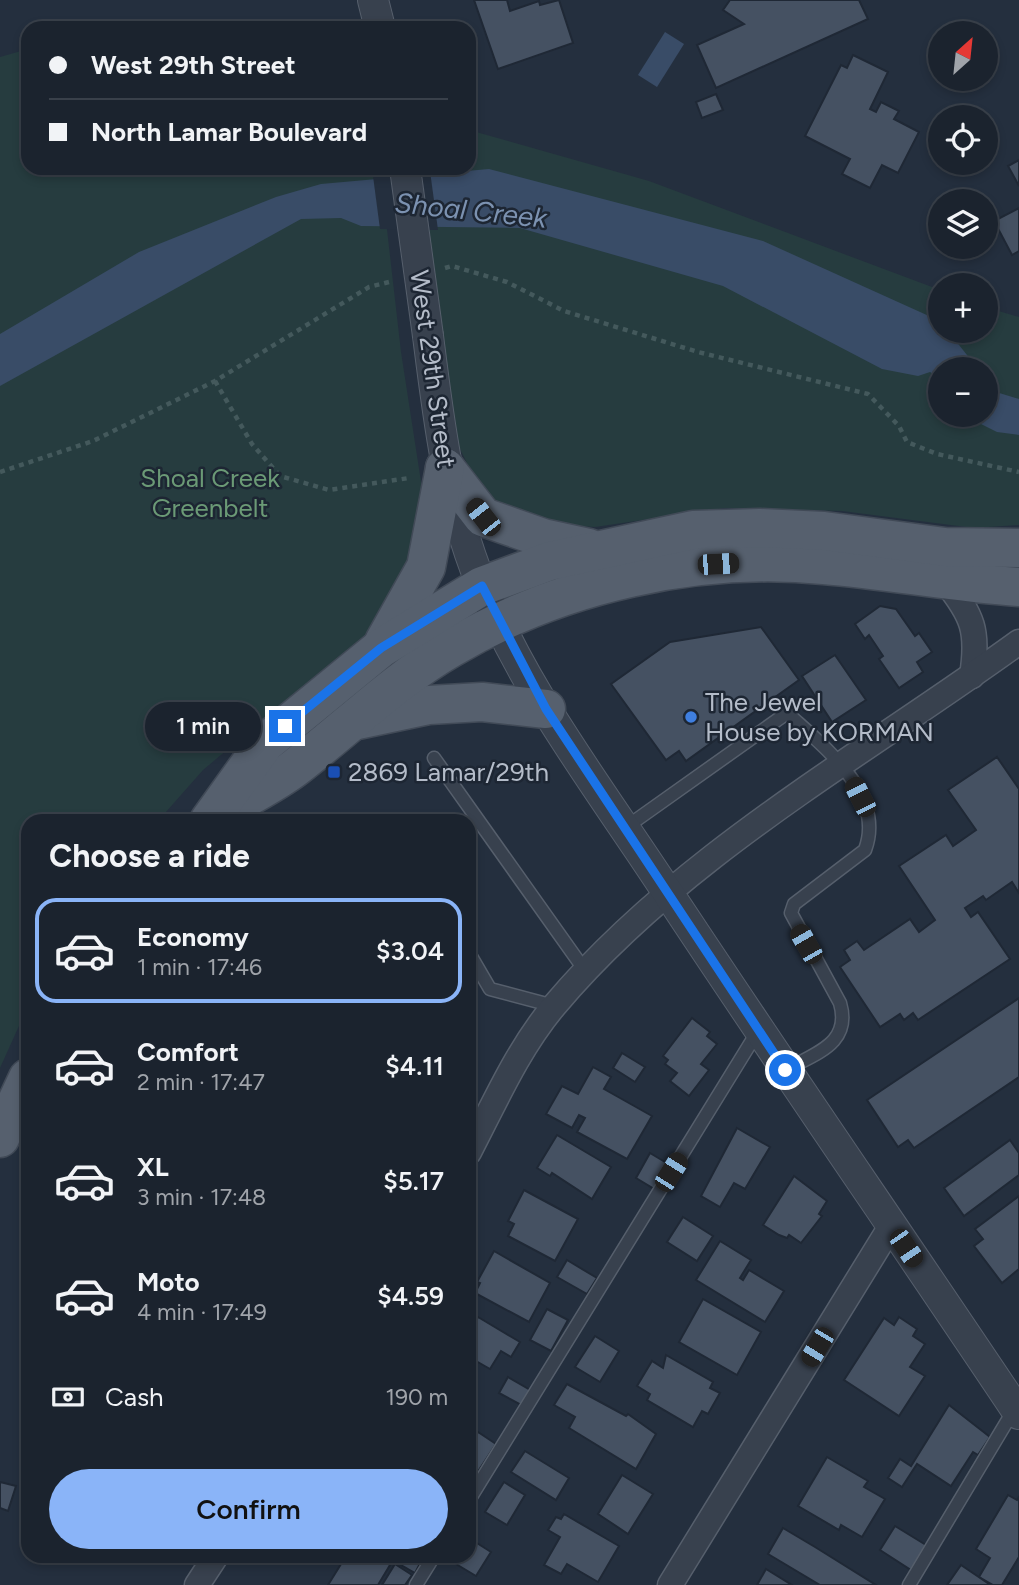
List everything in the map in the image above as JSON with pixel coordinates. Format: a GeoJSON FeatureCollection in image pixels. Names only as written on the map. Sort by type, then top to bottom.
{"type":"FeatureCollection","features":[{"type":"Feature","properties":{"kind":"main road"},"geometry":{"type":"LineString","coordinates":[[430,472],[483,517],[543,538],[597,550]]}},
{"type":"Feature","properties":{"kind":"main road"},"geometry":{"type":"LineString","coordinates":[[381,648],[426,567],[430,472]]}},
{"type":"Feature","properties":{"kind":"main road"},"geometry":{"type":"LineString","coordinates":[[215,814],[265,743],[381,648],[482,586],[550,561],[693,530],[760,528],[824,531],[945,547],[1019,548]]}},
{"type":"Feature","properties":{"kind":"main road"},"geometry":{"type":"LineString","coordinates":[[219,814],[294,769],[404,679],[499,621],[608,585],[698,565],[759,562],[823,565],[945,581],[1019,587]]}},
{"type":"Feature","properties":{"kind":"main road"},"geometry":{"type":"LineString","coordinates":[[349,722],[429,705],[482,702],[546,709]]}},
{"type":"Feature","properties":{"kind":"main road"},"geometry":{"type":"LineString","coordinates":[[0,1138],[21,1093]]}},
{"type":"Feature","properties":{"kind":"street"},"geometry":{"type":"LineString","coordinates":[[373,0],[378,21]]}},
{"type":"Feature","properties":{"kind":"street","name":"West 29th Street"},"geometry":{"type":"LineString","coordinates":[[406,175],[428,336],[430,472],[499,621],[546,709],[758,1031],[1017,1410]]}},
{"type":"Feature","properties":{"kind":"street"},"geometry":{"type":"LineString","coordinates":[[945,581],[968,609],[975,630],[976,650],[972,676]]}},
{"type":"Feature","properties":{"kind":"street"},"geometry":{"type":"LineString","coordinates":[[476,1138],[519,1055],[554,1006],[667,891],[1019,642]]}},
{"type":"Feature","properties":{"kind":"street"},"geometry":{"type":"LineString","coordinates":[[670,1585],[891,1226]]}},
{"type":"Feature","properties":{"kind":"street"},"geometry":{"type":"LineString","coordinates":[[197,1585],[211,1563]]}},
{"type":"Feature","properties":{"kind":"lane"},"geometry":{"type":"LineString","coordinates":[[625,828],[787,713],[844,765],[864,807],[869,839],[864,850],[794,904],[791,913],[839,1003],[844,1018],[842,1030],[832,1043],[785,1070]]}},
{"type":"Feature","properties":{"kind":"lane"},"geometry":{"type":"LineString","coordinates":[[434,758],[474,814]]}},
{"type":"Feature","properties":{"kind":"lane"},"geometry":{"type":"LineString","coordinates":[[476,817],[586,972]]}},
{"type":"Feature","properties":{"kind":"lane"},"geometry":{"type":"LineString","coordinates":[[476,965],[490,989],[554,1006]]}},
{"type":"Feature","properties":{"kind":"lane"},"geometry":{"type":"LineString","coordinates":[[476,1489],[758,1031]]}},
{"type":"Feature","properties":{"kind":"lane"},"geometry":{"type":"LineString","coordinates":[[909,1585],[1017,1410]]}},
{"type":"Feature","properties":{"kind":"lane"},"geometry":{"type":"LineString","coordinates":[[416,1585],[430,1563]]}},
{"type":"Feature","properties":{"kind":"path"},"geometry":{"type":"LineString","coordinates":[[440,269],[452,266],[507,282],[564,311],[698,352],[868,394],[899,426],[907,442],[937,454],[1019,472]]}},
{"type":"Feature","properties":{"kind":"path"},"geometry":{"type":"LineString","coordinates":[[0,472],[93,441],[215,381],[369,287],[405,278]]}},
{"type":"Feature","properties":{"kind":"path"},"geometry":{"type":"LineString","coordinates":[[215,381],[252,444],[281,476],[329,490],[430,472]]}},
{"type":"Feature","properties":{"kind":"green space","name":"Shoal Creek Greenbelt"},"geometry":{"type":"Polygon","coordinates":[[[21,51],[21,175],[381,175],[401,352],[424,501],[421,545],[390,621],[320,672],[203,770],[164,814],[21,814],[21,1022],[0,1068],[0,57],[21,51]]]}},
{"type":"Feature","properties":{"kind":"green space"},"geometry":{"type":"Polygon","coordinates":[[[476,132],[649,181],[928,286],[928,343],[998,343],[998,311],[1019,317],[1019,525],[974,528],[842,511],[725,508],[595,527],[524,523],[484,497],[458,445],[420,175],[476,175],[476,132]]]}},
{"type":"Feature","properties":{"kind":"water"},"geometry":{"type":"Polygon","coordinates":[[[665,32],[684,44],[657,87],[638,75],[665,32]]]}},
{"type":"Feature","properties":{"kind":"water","name":"Shoal Creek"},"geometry":{"type":"Polygon","coordinates":[[[489,169],[763,241],[928,316],[928,343],[957,343],[969,357],[928,357],[928,373],[918,376],[882,369],[723,286],[520,228],[361,226],[341,218],[301,219],[0,386],[0,334],[139,252],[276,197],[321,184],[422,175],[476,175],[476,170],[489,169]]]}},
{"type":"Feature","properties":{"kind":"water"},"geometry":{"type":"Polygon","coordinates":[[[998,393],[1019,399],[1019,435],[997,432],[987,427],[998,427],[998,393]]]}},
{"type":"Feature","properties":{"kind":"pier"},"geometry":{"type":"Polygon","coordinates":[[[431,175],[438,230],[380,229],[373,176],[431,175]]]}},
{"type":"Feature","properties":{"kind":"building"},"geometry":{"type":"Polygon","coordinates":[[[474,0],[507,0],[510,11],[539,1],[540,5],[559,0],[573,43],[498,69],[474,0]]]}},
{"type":"Feature","properties":{"kind":"building"},"geometry":{"type":"Polygon","coordinates":[[[730,0],[859,0],[868,19],[716,88],[697,45],[744,24],[723,10],[730,0]]]}},
{"type":"Feature","properties":{"kind":"building"},"geometry":{"type":"Polygon","coordinates":[[[853,55],[888,72],[870,109],[876,112],[881,102],[899,111],[894,119],[919,132],[898,173],[882,165],[870,188],[842,174],[850,159],[805,136],[841,65],[847,68],[853,55]]]}},
{"type":"Feature","properties":{"kind":"building"},"geometry":{"type":"Polygon","coordinates":[[[716,94],[723,110],[702,118],[696,102],[716,94]]]}},
{"type":"Feature","properties":{"kind":"building"},"geometry":{"type":"Polygon","coordinates":[[[1019,160],[1019,186],[1008,166],[1019,160]]]}},
{"type":"Feature","properties":{"kind":"building"},"geometry":{"type":"Polygon","coordinates":[[[1019,208],[1019,251],[1012,255],[998,229],[998,219],[1019,208]]]}},
{"type":"Feature","properties":{"kind":"building"},"geometry":{"type":"Polygon","coordinates":[[[880,606],[896,609],[915,636],[919,633],[932,652],[917,662],[923,672],[899,688],[879,659],[883,656],[869,635],[865,639],[855,624],[880,606]]]}},
{"type":"Feature","properties":{"kind":"building","name":"The Jewel House by KORMAN"},"geometry":{"type":"Polygon","coordinates":[[[761,627],[799,680],[686,761],[679,751],[666,760],[611,684],[670,642],[761,627]]]}},
{"type":"Feature","properties":{"kind":"building"},"geometry":{"type":"Polygon","coordinates":[[[835,655],[866,700],[832,722],[802,676],[835,655]]]}},
{"type":"Feature","properties":{"kind":"building"},"geometry":{"type":"Polygon","coordinates":[[[997,757],[1019,789],[1019,893],[1012,882],[986,900],[983,896],[965,908],[971,917],[978,912],[1010,959],[918,1020],[913,1013],[904,1020],[900,1014],[880,1027],[840,967],[850,960],[844,950],[857,941],[864,950],[910,919],[919,932],[935,920],[899,866],[946,835],[953,846],[976,830],[948,790],[997,757]]]}},
{"type":"Feature","properties":{"kind":"building"},"geometry":{"type":"Polygon","coordinates":[[[1019,998],[1019,1077],[914,1148],[908,1140],[898,1147],[867,1100],[1019,998]]]}},
{"type":"Feature","properties":{"kind":"building"},"geometry":{"type":"Polygon","coordinates":[[[692,1018],[710,1032],[707,1036],[717,1044],[701,1064],[709,1070],[689,1096],[670,1081],[677,1073],[665,1064],[668,1060],[663,1056],[692,1018]]]}},
{"type":"Feature","properties":{"kind":"building"},"geometry":{"type":"Polygon","coordinates":[[[622,1053],[645,1067],[635,1082],[613,1068],[622,1053]]]}},
{"type":"Feature","properties":{"kind":"building"},"geometry":{"type":"Polygon","coordinates":[[[593,1067],[611,1077],[604,1089],[652,1116],[627,1159],[577,1132],[585,1118],[579,1115],[572,1128],[546,1114],[562,1086],[578,1094],[593,1067]]]}},
{"type":"Feature","properties":{"kind":"building"},"geometry":{"type":"Polygon","coordinates":[[[737,1128],[770,1147],[745,1189],[734,1183],[720,1207],[701,1196],[737,1128]]]}},
{"type":"Feature","properties":{"kind":"building"},"geometry":{"type":"Polygon","coordinates":[[[557,1135],[611,1167],[592,1199],[552,1173],[550,1176],[537,1168],[557,1135]]]}},
{"type":"Feature","properties":{"kind":"building"},"geometry":{"type":"Polygon","coordinates":[[[1010,1140],[1019,1153],[1019,1175],[964,1216],[944,1188],[1010,1140]]]}},
{"type":"Feature","properties":{"kind":"building"},"geometry":{"type":"Polygon","coordinates":[[[650,1153],[670,1165],[656,1190],[636,1178],[650,1153]]]}},
{"type":"Feature","properties":{"kind":"building"},"geometry":{"type":"Polygon","coordinates":[[[794,1176],[827,1201],[819,1214],[822,1216],[801,1243],[789,1235],[787,1238],[779,1235],[763,1225],[794,1176]]]}},
{"type":"Feature","properties":{"kind":"building"},"geometry":{"type":"Polygon","coordinates":[[[524,1190],[578,1219],[555,1261],[508,1236],[514,1224],[508,1221],[524,1190]]]}},
{"type":"Feature","properties":{"kind":"building"},"geometry":{"type":"Polygon","coordinates":[[[1019,1196],[1019,1269],[1002,1283],[974,1246],[983,1239],[975,1229],[1019,1196]]]}},
{"type":"Feature","properties":{"kind":"building"},"geometry":{"type":"Polygon","coordinates":[[[683,1217],[713,1236],[697,1261],[667,1242],[683,1217]]]}},
{"type":"Feature","properties":{"kind":"building"},"geometry":{"type":"Polygon","coordinates":[[[720,1241],[751,1260],[740,1278],[743,1280],[749,1270],[784,1291],[765,1322],[696,1280],[720,1241]]]}},
{"type":"Feature","properties":{"kind":"building"},"geometry":{"type":"Polygon","coordinates":[[[494,1251],[550,1283],[529,1322],[476,1294],[480,1283],[477,1282],[494,1251]]]}},
{"type":"Feature","properties":{"kind":"building"},"geometry":{"type":"Polygon","coordinates":[[[567,1260],[597,1278],[587,1294],[557,1277],[567,1260]]]}},
{"type":"Feature","properties":{"kind":"building"},"geometry":{"type":"Polygon","coordinates":[[[703,1299],[761,1332],[737,1375],[679,1342],[703,1299]]]}},
{"type":"Feature","properties":{"kind":"building"},"geometry":{"type":"Polygon","coordinates":[[[547,1309],[568,1320],[551,1351],[530,1340],[547,1309]]]}},
{"type":"Feature","properties":{"kind":"building"},"geometry":{"type":"Polygon","coordinates":[[[478,1317],[520,1342],[511,1357],[501,1351],[490,1369],[476,1361],[478,1317]]]}},
{"type":"Feature","properties":{"kind":"building"},"geometry":{"type":"Polygon","coordinates":[[[899,1317],[917,1329],[913,1336],[925,1344],[910,1367],[925,1376],[899,1416],[844,1380],[884,1318],[894,1325],[899,1317]]]}},
{"type":"Feature","properties":{"kind":"building"},"geometry":{"type":"Polygon","coordinates":[[[595,1336],[619,1351],[600,1382],[575,1367],[595,1336]]]}},
{"type":"Feature","properties":{"kind":"building"},"geometry":{"type":"Polygon","coordinates":[[[666,1355],[713,1382],[710,1388],[720,1393],[708,1414],[702,1411],[693,1427],[647,1400],[650,1394],[637,1386],[652,1361],[663,1368],[666,1355]]]}},
{"type":"Feature","properties":{"kind":"building"},"geometry":{"type":"Polygon","coordinates":[[[508,1377],[532,1391],[523,1406],[499,1393],[508,1377]]]}},
{"type":"Feature","properties":{"kind":"building"},"geometry":{"type":"Polygon","coordinates":[[[567,1384],[626,1416],[628,1414],[656,1434],[636,1469],[569,1428],[575,1417],[554,1405],[567,1384]]]}},
{"type":"Feature","properties":{"kind":"building"},"geometry":{"type":"Polygon","coordinates":[[[949,1405],[990,1437],[978,1455],[973,1452],[951,1486],[917,1464],[902,1487],[888,1478],[900,1459],[911,1466],[949,1405]]]}},
{"type":"Feature","properties":{"kind":"building"},"geometry":{"type":"Polygon","coordinates":[[[478,1432],[496,1444],[477,1473],[476,1472],[478,1432]]]}},
{"type":"Feature","properties":{"kind":"building"},"geometry":{"type":"Polygon","coordinates":[[[525,1451],[569,1478],[556,1500],[511,1472],[525,1451]]]}},
{"type":"Feature","properties":{"kind":"building"},"geometry":{"type":"Polygon","coordinates":[[[827,1457],[868,1481],[864,1487],[885,1499],[862,1537],[841,1525],[839,1530],[798,1506],[827,1457]]]}},
{"type":"Feature","properties":{"kind":"building"},"geometry":{"type":"Polygon","coordinates":[[[622,1475],[653,1494],[628,1534],[598,1514],[622,1475]]]}},
{"type":"Feature","properties":{"kind":"building"},"geometry":{"type":"Polygon","coordinates":[[[0,1482],[16,1486],[8,1511],[0,1508],[0,1482]]]}},
{"type":"Feature","properties":{"kind":"building"},"geometry":{"type":"Polygon","coordinates":[[[504,1482],[525,1495],[507,1525],[485,1512],[504,1482]]]}},
{"type":"Feature","properties":{"kind":"building"},"geometry":{"type":"Polygon","coordinates":[[[1008,1495],[1017,1500],[1019,1497],[1019,1557],[1002,1585],[993,1585],[979,1577],[990,1558],[976,1549],[1008,1495]]]}},
{"type":"Feature","properties":{"kind":"building"},"geometry":{"type":"Polygon","coordinates":[[[564,1514],[619,1546],[598,1582],[567,1564],[561,1574],[544,1565],[560,1537],[548,1530],[556,1517],[561,1519],[564,1514]]]}},
{"type":"Feature","properties":{"kind":"building"},"geometry":{"type":"Polygon","coordinates":[[[895,1526],[926,1545],[911,1570],[880,1550],[895,1526]]]}},
{"type":"Feature","properties":{"kind":"building"},"geometry":{"type":"Polygon","coordinates":[[[783,1528],[876,1585],[820,1585],[768,1554],[783,1528]]]}},
{"type":"Feature","properties":{"kind":"building"},"geometry":{"type":"Polygon","coordinates":[[[476,1542],[491,1552],[476,1576],[454,1563],[476,1563],[476,1542]]]}},
{"type":"Feature","properties":{"kind":"building"},"geometry":{"type":"Polygon","coordinates":[[[342,1563],[390,1565],[378,1585],[328,1585],[342,1563]]]}},
{"type":"Feature","properties":{"kind":"building"},"geometry":{"type":"Polygon","coordinates":[[[398,1563],[420,1563],[415,1573],[398,1563]]]}},
{"type":"Feature","properties":{"kind":"building"},"geometry":{"type":"Polygon","coordinates":[[[395,1564],[412,1575],[405,1585],[382,1585],[395,1564]]]}},
{"type":"Feature","properties":{"kind":"building"},"geometry":{"type":"Polygon","coordinates":[[[961,1565],[989,1584],[947,1585],[961,1565]]]}},
{"type":"Feature","properties":{"kind":"building"},"geometry":{"type":"Polygon","coordinates":[[[766,1569],[792,1585],[757,1585],[766,1569]]]}},
{"type":"Feature","properties":{"kind":"place","name":"The Jewel House by KORMAN"},"geometry":{"type":"Point","coordinates":[691,717]}},
{"type":"Feature","properties":{"kind":"place","name":"2869 Lamar/29th"},"geometry":{"type":"Point","coordinates":[334,772]}},
{"type":"Feature","properties":{"kind":"route"},"geometry":{"type":"LineString","coordinates":[[285,726],[381,648],[430,615],[482,586],[546,709],[785,1070]]}}]}
